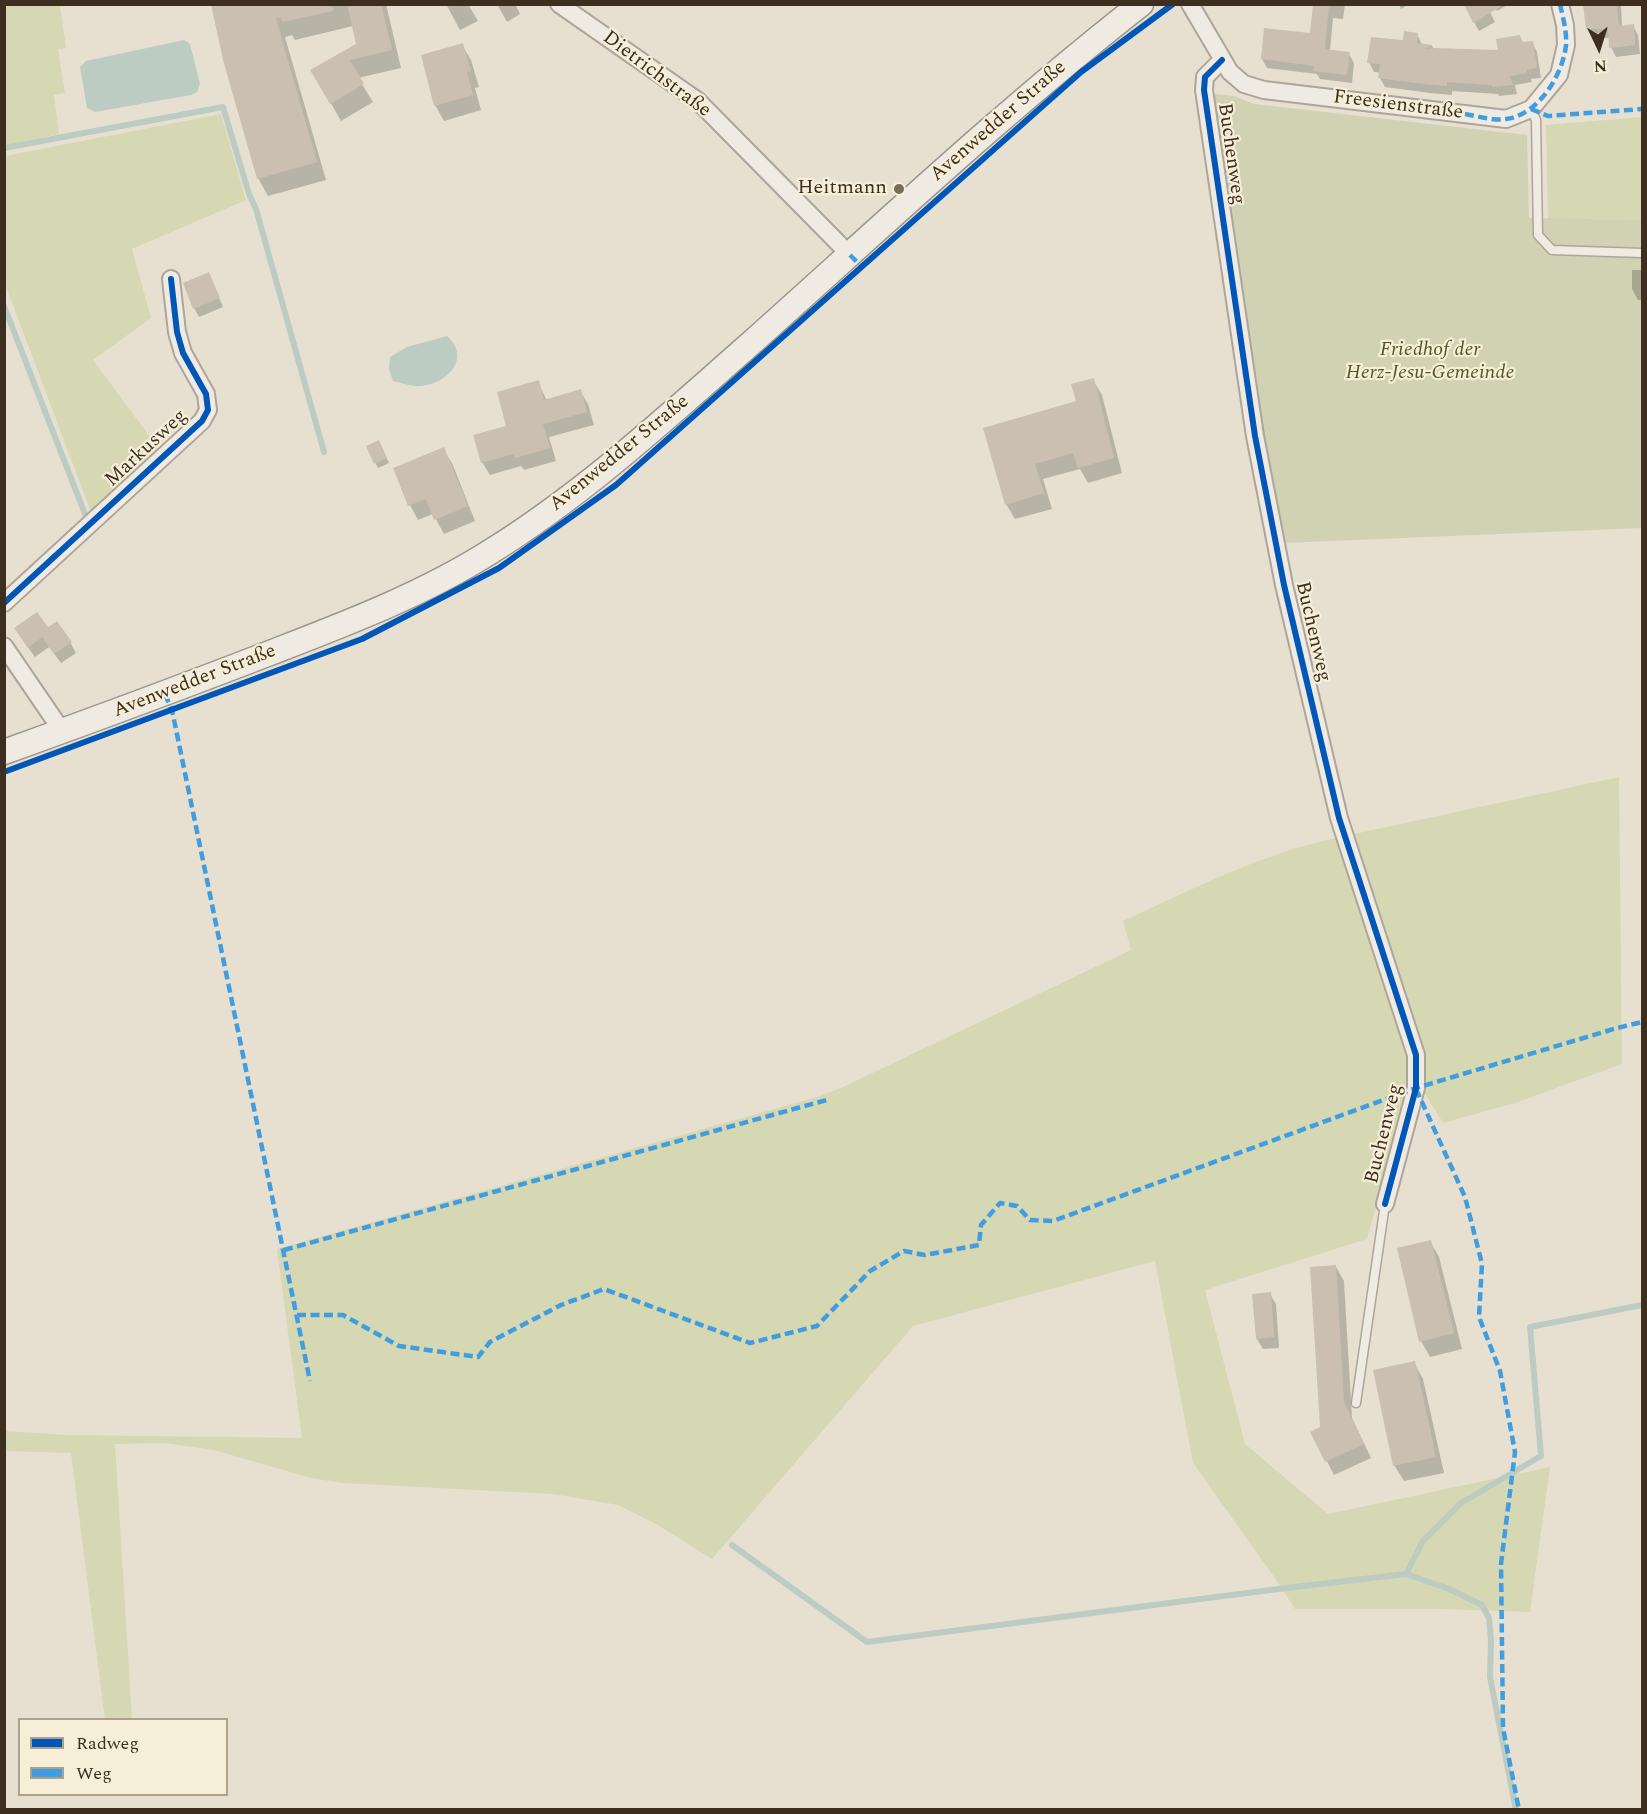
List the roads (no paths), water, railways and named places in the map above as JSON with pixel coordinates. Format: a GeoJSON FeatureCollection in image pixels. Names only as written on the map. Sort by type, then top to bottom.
{"type":"FeatureCollection","features":[{"type":"Feature","properties":{"kind":"main road","name":"Avenwedder Straße"},"geometry":{"type":"LineString","coordinates":[[4,752],[348,624],[422,590],[489,554],[558,506],[626,454],[1069,61],[1141,4]]}},
{"type":"Feature","properties":{"kind":"street","name":"Dietrichstraße"},"geometry":{"type":"LineString","coordinates":[[559,4],[698,101],[850,255]]}},
{"type":"Feature","properties":{"kind":"street","name":"Freesienstraße"},"geometry":{"type":"LineString","coordinates":[[1190,4],[1230,72],[1244,84],[1263,90],[1506,119],[1531,110]]}},
{"type":"Feature","properties":{"kind":"street"},"geometry":{"type":"LineString","coordinates":[[1531,110],[1559,75],[1566,45],[1565,25],[1560,4]]}},
{"type":"Feature","properties":{"kind":"street","name":"Buchenweg"},"geometry":{"type":"LineString","coordinates":[[1222,60],[1205,77],[1204,90],[1259,459],[1284,585],[1338,818],[1416,1055],[1416,1088],[1385,1204]]}},
{"type":"Feature","properties":{"kind":"street","name":"Markusweg"},"geometry":{"type":"LineString","coordinates":[[4,603],[202,421],[207,410],[206,394],[183,353],[177,332],[171,279]]}},
{"type":"Feature","properties":{"kind":"street"},"geometry":{"type":"LineString","coordinates":[[4,646],[62,731]]}},
{"type":"Feature","properties":{"kind":"lane"},"geometry":{"type":"LineString","coordinates":[[1531,110],[1536,120],[1538,235],[1552,250],[1642,253]]}},
{"type":"Feature","properties":{"kind":"lane"},"geometry":{"type":"LineString","coordinates":[[1356,1403],[1385,1204]]}},
{"type":"Feature","properties":{"kind":"waterway"},"geometry":{"type":"LineString","coordinates":[[4,148],[223,107],[249,194],[256,209],[324,452]]}},
{"type":"Feature","properties":{"kind":"waterway"},"geometry":{"type":"LineString","coordinates":[[4,306],[85,514]]}},
{"type":"Feature","properties":{"kind":"waterway"},"geometry":{"type":"LineString","coordinates":[[1406,1574],[1423,1541],[1461,1503],[1541,1456],[1530,1327],[1642,1305]]}},
{"type":"Feature","properties":{"kind":"waterway"},"geometry":{"type":"LineString","coordinates":[[732,1545],[867,1642],[1406,1574],[1449,1589],[1482,1605],[1489,1618],[1490,1677],[1516,1810]]}},
{"type":"Feature","properties":{"kind":"place","name":"Heitmann"},"geometry":{"type":"Point","coordinates":[899,189]}},
{"type":"Feature","properties":{"kind":"park label","name":"Friedhof der Herz-Jesu-Gemeinde"},"geometry":{"type":"Point","coordinates":[1430,362]}}]}
